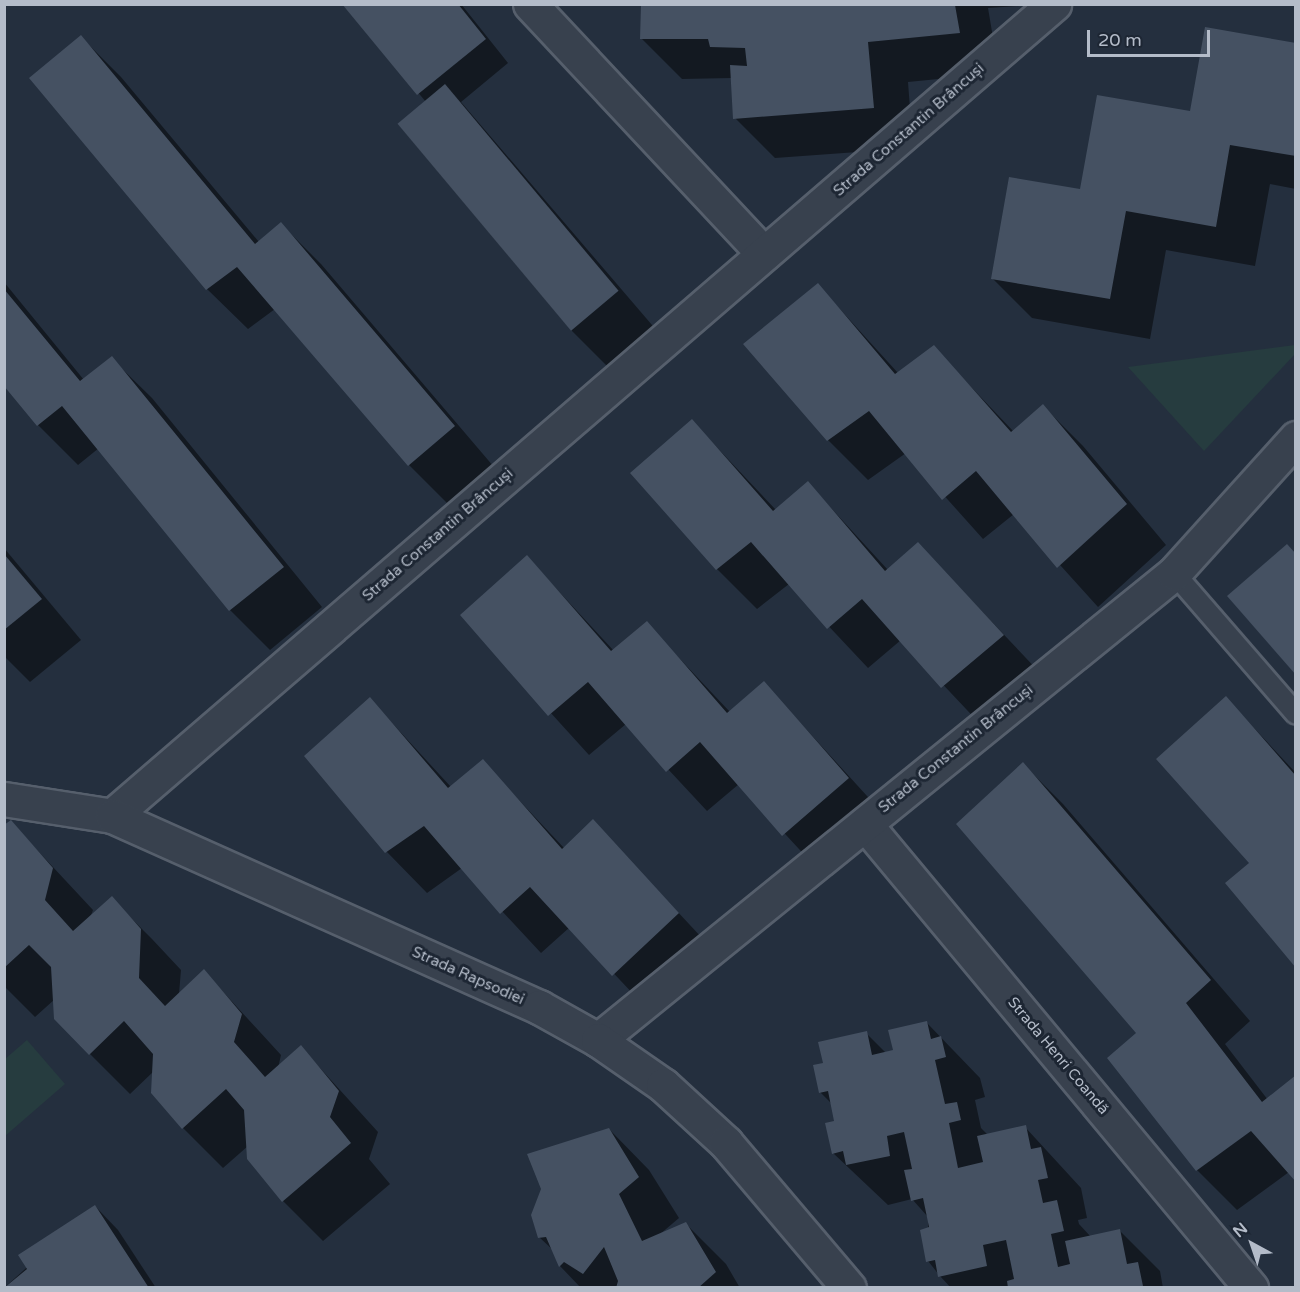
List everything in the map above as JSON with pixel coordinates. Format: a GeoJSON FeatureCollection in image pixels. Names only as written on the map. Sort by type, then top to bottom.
{"type":"FeatureCollection","features":[{"type":"Feature","properties":{"kind":"street"},"geometry":{"type":"LineString","coordinates":[[530,4],[764,254]]}},
{"type":"Feature","properties":{"kind":"street","name":"Strada Constantin Brâncuși"},"geometry":{"type":"LineString","coordinates":[[112,816],[1054,4]]}},
{"type":"Feature","properties":{"kind":"street","name":"Strada Constantin Brâncuși"},"geometry":{"type":"LineString","coordinates":[[598,1040],[1174,573],[1296,438]]}},
{"type":"Feature","properties":{"kind":"street","name":"Strada Rapsodiei"},"geometry":{"type":"LineString","coordinates":[[4,799],[112,816],[539,1007],[598,1040],[663,1085],[726,1143],[849,1287]]}},
{"type":"Feature","properties":{"kind":"street","name":"Strada Henri Coandă"},"geometry":{"type":"LineString","coordinates":[[865,824],[1251,1287]]}},
{"type":"Feature","properties":{"kind":"lane"},"geometry":{"type":"LineString","coordinates":[[1174,573],[1296,714]]}},
{"type":"Feature","properties":{"kind":"green space"},"geometry":{"type":"Polygon","coordinates":[[[1295,345],[1295,354],[1204,451],[1128,367],[1295,345]]]}},
{"type":"Feature","properties":{"kind":"green space"},"geometry":{"type":"Polygon","coordinates":[[[27,1040],[65,1084],[5,1136],[5,1059],[27,1040]]]}},
{"type":"Feature","properties":{"kind":"building"},"geometry":{"type":"Polygon","coordinates":[[[342,4],[458,4],[486,39],[417,95],[342,4]]]}},
{"type":"Feature","properties":{"kind":"building"},"geometry":{"type":"Polygon","coordinates":[[[641,5],[955,5],[960,33],[868,42],[874,108],[733,119],[730,65],[747,66],[745,48],[710,47],[708,39],[640,39],[641,5]]]}},
{"type":"Feature","properties":{"kind":"building"},"geometry":{"type":"Polygon","coordinates":[[[1205,27],[1296,43],[1296,156],[1230,145],[1216,227],[1126,211],[1110,299],[991,279],[1009,177],[1080,189],[1097,95],[1190,111],[1205,27]]]}},
{"type":"Feature","properties":{"kind":"building"},"geometry":{"type":"Polygon","coordinates":[[[81,35],[255,244],[281,222],[455,426],[408,466],[237,267],[206,290],[29,78],[81,35]]]}},
{"type":"Feature","properties":{"kind":"building"},"geometry":{"type":"Polygon","coordinates":[[[445,84],[619,291],[571,331],[398,124],[445,84]]]}},
{"type":"Feature","properties":{"kind":"building"},"geometry":{"type":"Polygon","coordinates":[[[818,283],[895,374],[934,345],[1011,432],[1043,404],[1127,504],[1057,568],[976,471],[942,500],[869,411],[827,441],[743,344],[818,283]]]}},
{"type":"Feature","properties":{"kind":"building"},"geometry":{"type":"Polygon","coordinates":[[[4,289],[80,381],[112,356],[284,567],[229,611],[62,406],[37,426],[4,386],[4,289]]]}},
{"type":"Feature","properties":{"kind":"building"},"geometry":{"type":"Polygon","coordinates":[[[692,419],[773,511],[808,481],[885,571],[918,542],[1004,635],[941,688],[862,599],[827,629],[751,542],[716,570],[630,473],[692,419]]]}},
{"type":"Feature","properties":{"kind":"building"},"geometry":{"type":"Polygon","coordinates":[[[1287,544],[1296,554],[1296,675],[1227,596],[1287,544]]]}},
{"type":"Feature","properties":{"kind":"building"},"geometry":{"type":"Polygon","coordinates":[[[4,554],[42,599],[4,630],[4,554]]]}},
{"type":"Feature","properties":{"kind":"building"},"geometry":{"type":"Polygon","coordinates":[[[527,555],[611,651],[647,621],[727,713],[764,681],[849,778],[782,836],[700,742],[666,772],[588,682],[548,716],[460,615],[527,555]]]}},
{"type":"Feature","properties":{"kind":"building"},"geometry":{"type":"Polygon","coordinates":[[[1226,696],[1296,776],[1296,968],[1225,883],[1249,863],[1156,759],[1226,696]]]}},
{"type":"Feature","properties":{"kind":"building"},"geometry":{"type":"Polygon","coordinates":[[[370,697],[448,788],[483,759],[562,849],[593,819],[679,913],[612,976],[530,887],[500,914],[424,826],[385,853],[304,756],[370,697]]]}},
{"type":"Feature","properties":{"kind":"building"},"geometry":{"type":"Polygon","coordinates":[[[1023,762],[1211,980],[1186,1003],[1262,1102],[1296,1075],[1296,1182],[1251,1131],[1196,1171],[1107,1058],[1136,1033],[956,824],[1023,762]]]}},
{"type":"Feature","properties":{"kind":"building"},"geometry":{"type":"Polygon","coordinates":[[[11,820],[53,868],[45,900],[73,931],[112,896],[141,929],[139,978],[165,1006],[204,969],[242,1014],[234,1042],[265,1077],[301,1045],[339,1091],[330,1117],[351,1143],[282,1202],[247,1159],[244,1110],[226,1089],[182,1129],[151,1093],[153,1054],[124,1021],[89,1055],[54,1019],[51,967],[29,945],[4,968],[4,825],[11,820]]]}},
{"type":"Feature","properties":{"kind":"building"},"geometry":{"type":"Polygon","coordinates":[[[927,1021],[931,1039],[941,1036],[946,1057],[935,1060],[945,1104],[957,1102],[961,1120],[949,1123],[958,1168],[983,1162],[977,1136],[1026,1125],[1031,1149],[1041,1147],[1048,1178],[1038,1180],[1043,1203],[1057,1200],[1064,1231],[1051,1234],[1058,1267],[1070,1264],[1065,1241],[1120,1229],[1127,1264],[1138,1262],[1143,1286],[1008,1288],[1007,1281],[1014,1279],[1006,1240],[983,1245],[987,1266],[938,1277],[935,1260],[926,1262],[920,1230],[929,1227],[923,1198],[911,1201],[904,1170],[912,1169],[904,1132],[887,1136],[890,1156],[846,1165],[843,1151],[832,1154],[825,1123],[834,1121],[828,1091],[819,1093],[813,1065],[823,1063],[818,1042],[867,1031],[872,1055],[893,1050],[888,1030],[927,1021]]]}},
{"type":"Feature","properties":{"kind":"building"},"geometry":{"type":"Polygon","coordinates":[[[609,1128],[639,1177],[619,1194],[642,1241],[686,1222],[716,1272],[698,1288],[616,1288],[618,1281],[604,1247],[583,1274],[564,1262],[559,1267],[546,1237],[538,1238],[531,1215],[541,1189],[527,1154],[609,1128]]]}},
{"type":"Feature","properties":{"kind":"building"},"geometry":{"type":"Polygon","coordinates":[[[95,1205],[149,1288],[4,1288],[27,1269],[18,1255],[95,1205]]]}}]}
